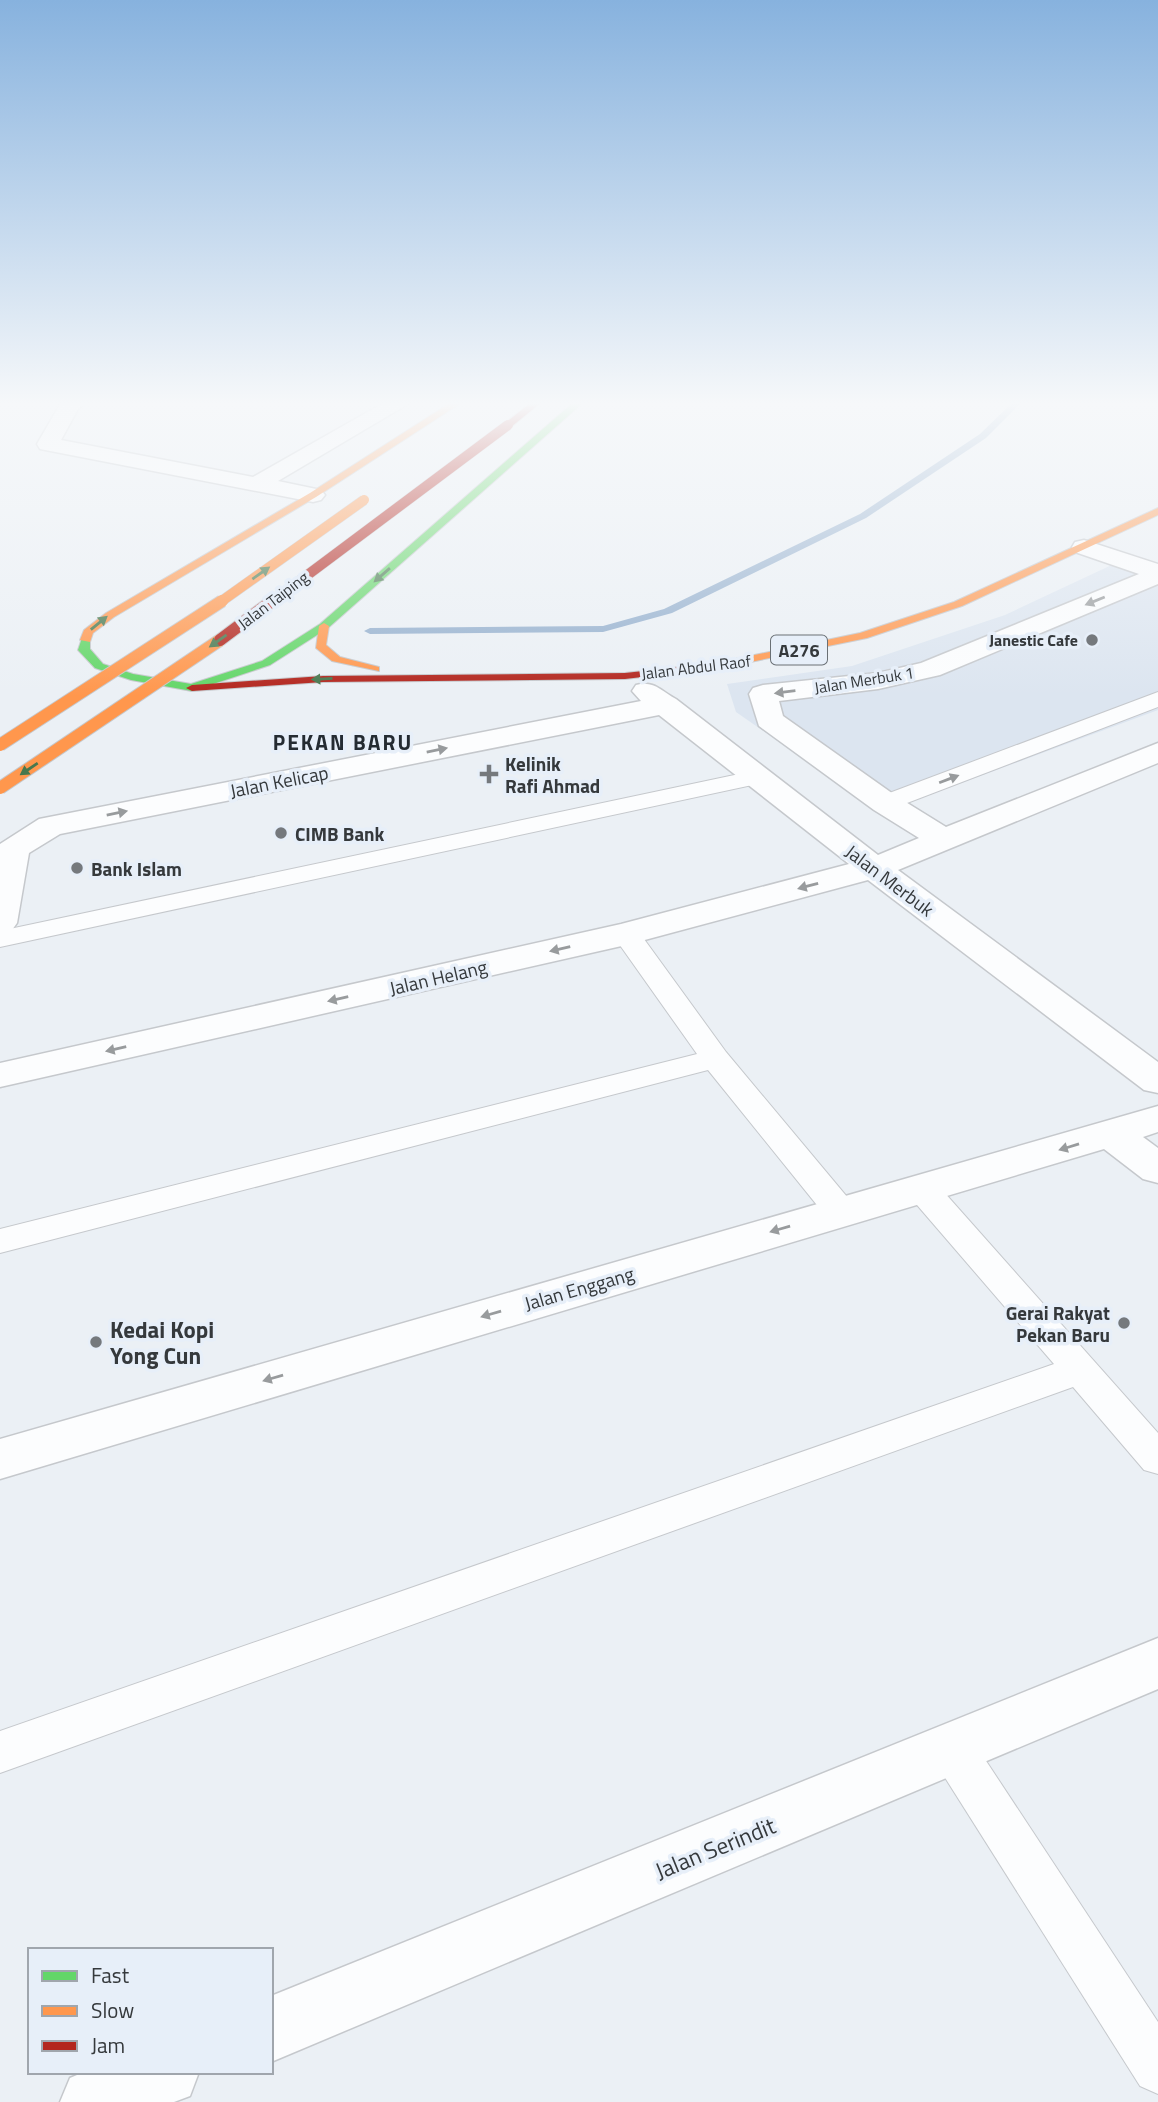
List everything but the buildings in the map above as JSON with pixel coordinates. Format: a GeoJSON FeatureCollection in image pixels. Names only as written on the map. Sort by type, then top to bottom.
{"type":"FeatureCollection","features":[{"type":"Feature","properties":{"kind":"main road"},"geometry":{"type":"LineString","coordinates":[[306,499],[110,615],[88,632],[84,650],[99,666],[131,677],[192,688],[415,677]]}},
{"type":"Feature","properties":{"kind":"main road","name":"Jalan Taiping"},"geometry":{"type":"LineString","coordinates":[[0,745],[186,626],[366,499]]}},
{"type":"Feature","properties":{"kind":"main road","name":"Jalan Taiping"},"geometry":{"type":"LineString","coordinates":[[0,788],[222,639],[409,499]]}},
{"type":"Feature","properties":{"kind":"main road"},"geometry":{"type":"LineString","coordinates":[[192,688],[234,677],[266,663],[324,626],[469,499]]}},
{"type":"Feature","properties":{"kind":"main road","name":"Jalan Abdul Raof"},"geometry":{"type":"LineString","coordinates":[[415,677],[625,676],[702,669],[863,636],[958,604],[1158,511]]}},
{"type":"Feature","properties":{"kind":"main road"},"geometry":{"type":"LineString","coordinates":[[324,626],[320,646],[336,659],[415,677]]}},
{"type":"Feature","properties":{"kind":"street"},"geometry":{"type":"LineString","coordinates":[[1084,547],[1158,573]]}},
{"type":"Feature","properties":{"kind":"street","name":"Jalan Merbuk 1"},"geometry":{"type":"LineString","coordinates":[[885,803],[769,720],[763,694],[878,681],[930,669],[1158,573]]}},
{"type":"Feature","properties":{"kind":"street","name":"Jalan Merbuk"},"geometry":{"type":"LineString","coordinates":[[625,676],[758,776],[874,869],[1158,1081]]}},
{"type":"Feature","properties":{"kind":"street","name":"Jalan Kelicap"},"geometry":{"type":"LineString","coordinates":[[0,923],[13,849],[50,826],[666,705]]}},
{"type":"Feature","properties":{"kind":"street","name":"Jalan Helang"},"geometry":{"type":"LineString","coordinates":[[0,1075],[626,934],[874,869],[1158,752]]}},
{"type":"Feature","properties":{"kind":"street"},"geometry":{"type":"LineString","coordinates":[[885,803],[945,840]]}},
{"type":"Feature","properties":{"kind":"street","name":"Jalan Enggang"},"geometry":{"type":"LineString","coordinates":[[0,1459],[1158,1119]]}},
{"type":"Feature","properties":{"kind":"street"},"geometry":{"type":"LineString","coordinates":[[1112,1134],[1158,1170]]}},
{"type":"Feature","properties":{"kind":"street","name":"Jalan Serindit"},"geometry":{"type":"LineString","coordinates":[[273,2028],[953,1751],[1158,1663]]}},
{"type":"Feature","properties":{"kind":"street"},"geometry":{"type":"LineString","coordinates":[[94,2102],[161,2074]]}},
{"type":"Feature","properties":{"kind":"lane"},"geometry":{"type":"LineString","coordinates":[[885,803],[1158,699]]}},
{"type":"Feature","properties":{"kind":"lane"},"geometry":{"type":"LineString","coordinates":[[0,939],[758,776]]}},
{"type":"Feature","properties":{"kind":"lane"},"geometry":{"type":"LineString","coordinates":[[626,934],[715,1059],[841,1212]]}},
{"type":"Feature","properties":{"kind":"lane"},"geometry":{"type":"LineString","coordinates":[[0,1241],[715,1059]]}},
{"type":"Feature","properties":{"kind":"lane"},"geometry":{"type":"LineString","coordinates":[[923,1190],[1158,1459]]}},
{"type":"Feature","properties":{"kind":"lane"},"geometry":{"type":"LineString","coordinates":[[0,1752],[1082,1369]]}},
{"type":"Feature","properties":{"kind":"lane"},"geometry":{"type":"LineString","coordinates":[[953,1751],[1158,2068]]}},
{"type":"Feature","properties":{"kind":"shaded area"},"geometry":{"type":"Polygon","coordinates":[[[1133,555],[1158,563],[1158,710],[881,813],[736,712],[727,684],[852,666],[1005,615],[1133,555]]]}},
{"type":"Feature","properties":{"kind":"waterway"},"geometry":{"type":"LineString","coordinates":[[370,631],[603,629],[668,611],[863,516],[888,499]]}},
{"type":"Feature","properties":{"kind":"traffic: fast"},"geometry":{"type":"LineString","coordinates":[[86,640],[84,650],[99,666],[131,677],[192,688],[266,663],[324,626],[469,499]]}},
{"type":"Feature","properties":{"kind":"traffic: slow"},"geometry":{"type":"LineString","coordinates":[[86,640],[88,632],[110,615],[306,499]]}},
{"type":"Feature","properties":{"kind":"traffic: slow"},"geometry":{"type":"LineString","coordinates":[[0,745],[186,626],[364,500]]}},
{"type":"Feature","properties":{"kind":"traffic: slow"},"geometry":{"type":"LineString","coordinates":[[716,666],[863,636],[958,604],[1158,511]]}},
{"type":"Feature","properties":{"kind":"traffic: slow"},"geometry":{"type":"LineString","coordinates":[[324,626],[320,646],[336,659],[375,669]]}},
{"type":"Feature","properties":{"kind":"traffic: slow"},"geometry":{"type":"LineString","coordinates":[[0,788],[220,640]]}},
{"type":"Feature","properties":{"kind":"traffic: jam"},"geometry":{"type":"LineString","coordinates":[[220,640],[409,499]]}},
{"type":"Feature","properties":{"kind":"traffic: jam"},"geometry":{"type":"LineString","coordinates":[[192,688],[323,679],[625,676],[716,666]]}},
{"type":"Feature","properties":{"kind":"place","name":"Janestic Cafe"},"geometry":{"type":"Point","coordinates":[1092,640]}},
{"type":"Feature","properties":{"kind":"place","name":"Kelinik Rafi Ahmad"},"geometry":{"type":"Point","coordinates":[489,774]}},
{"type":"Feature","properties":{"kind":"place","name":"CIMB Bank"},"geometry":{"type":"Point","coordinates":[281,833]}},
{"type":"Feature","properties":{"kind":"place","name":"Bank Islam"},"geometry":{"type":"Point","coordinates":[77,868]}},
{"type":"Feature","properties":{"kind":"place","name":"Gerai Rakyat Pekan Baru"},"geometry":{"type":"Point","coordinates":[1124,1323]}},
{"type":"Feature","properties":{"kind":"place","name":"Kedai Kopi Yong Cun"},"geometry":{"type":"Point","coordinates":[96,1342]}},
{"type":"Feature","properties":{"kind":"district","name":"PEKAN BARU"},"geometry":{"type":"Point","coordinates":[343,742]}}]}
